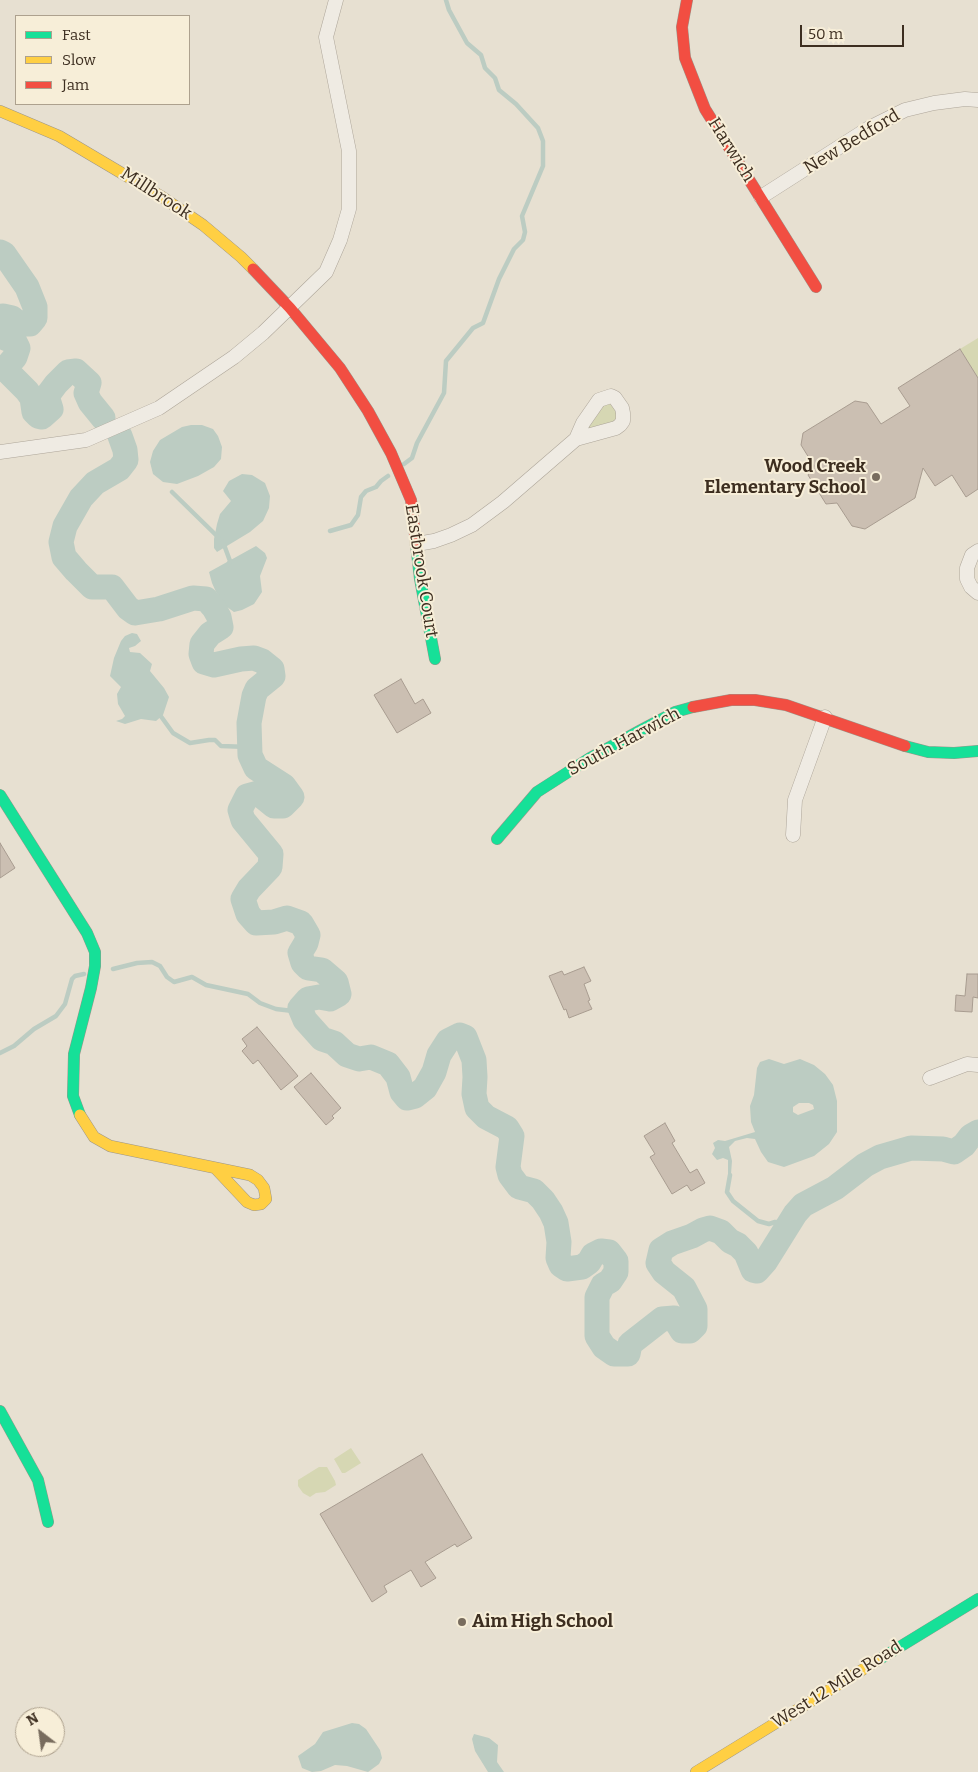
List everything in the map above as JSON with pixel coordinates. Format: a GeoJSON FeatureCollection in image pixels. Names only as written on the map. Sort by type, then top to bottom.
{"type":"FeatureCollection","features":[{"type":"Feature","properties":{"kind":"street"},"geometry":{"type":"LineString","coordinates":[[0,452],[86,440],[159,408],[234,357],[290,308],[326,272],[340,240],[349,209],[349,151],[326,37],[336,0]]}},
{"type":"Feature","properties":{"kind":"street","name":"Harwich"},"geometry":{"type":"LineString","coordinates":[[687,0],[682,27],[685,58],[693,81],[726,145],[761,197],[816,287]]}},
{"type":"Feature","properties":{"kind":"street","name":"New Bedford"},"geometry":{"type":"LineString","coordinates":[[761,197],[869,128],[905,110],[934,103],[965,99],[978,100]]}},
{"type":"Feature","properties":{"kind":"street","name":"Millbrook"},"geometry":{"type":"LineString","coordinates":[[0,111],[59,136],[162,197],[203,225],[241,257],[290,308]]}},
{"type":"Feature","properties":{"kind":"street","name":"Eastbrook Court"},"geometry":{"type":"LineString","coordinates":[[290,308],[340,368],[368,410],[411,500],[420,579],[435,659]]}},
{"type":"Feature","properties":{"kind":"street"},"geometry":{"type":"LineString","coordinates":[[417,544],[434,541],[472,525],[518,490],[576,440]]}},
{"type":"Feature","properties":{"kind":"street"},"geometry":{"type":"LineString","coordinates":[[978,551],[972,555],[966,568],[967,579],[971,587],[978,593]]}},
{"type":"Feature","properties":{"kind":"street","name":"South Harwich"},"geometry":{"type":"LineString","coordinates":[[497,839],[537,792],[590,758],[675,712],[701,704],[731,700],[755,700],[786,705],[825,717],[900,745],[928,752],[954,753],[978,750]]}},
{"type":"Feature","properties":{"kind":"street"},"geometry":{"type":"LineString","coordinates":[[793,835],[795,800],[825,717]]}},
{"type":"Feature","properties":{"kind":"street"},"geometry":{"type":"LineString","coordinates":[[0,795],[87,933],[95,952],[95,966],[91,988],[74,1054],[73,1096],[80,1115],[94,1137],[110,1146],[215,1168]]}},
{"type":"Feature","properties":{"kind":"street"},"geometry":{"type":"LineString","coordinates":[[930,1078],[967,1064],[978,1065]]}},
{"type":"Feature","properties":{"kind":"street"},"geometry":{"type":"LineString","coordinates":[[0,1412],[38,1480],[48,1522]]}},
{"type":"Feature","properties":{"kind":"street","name":"West 12 Mile Road"},"geometry":{"type":"LineString","coordinates":[[696,1772],[978,1599]]}},
{"type":"Feature","properties":{"kind":"green space"},"geometry":{"type":"Polygon","coordinates":[[[978,338],[978,378],[960,349],[978,338]]]}},
{"type":"Feature","properties":{"kind":"green space"},"geometry":{"type":"Polygon","coordinates":[[[610,402],[617,407],[617,421],[594,431],[588,428],[599,404],[610,402]]]}},
{"type":"Feature","properties":{"kind":"green space"},"geometry":{"type":"Polygon","coordinates":[[[351,1448],[361,1463],[342,1473],[334,1459],[351,1448]]]}},
{"type":"Feature","properties":{"kind":"green space"},"geometry":{"type":"Polygon","coordinates":[[[319,1467],[327,1467],[336,1485],[325,1492],[316,1493],[310,1497],[303,1493],[298,1486],[298,1480],[319,1467]]]}},
{"type":"Feature","properties":{"kind":"shaded area"},"geometry":{"type":"Polygon","coordinates":[[[202,425],[213,429],[222,447],[221,459],[214,467],[198,476],[177,484],[163,482],[153,474],[150,462],[153,451],[160,440],[182,427],[202,425]]]}},
{"type":"Feature","properties":{"kind":"shaded area"},"geometry":{"type":"Polygon","coordinates":[[[242,474],[252,475],[265,483],[270,496],[269,508],[263,521],[250,532],[217,552],[214,548],[214,539],[217,524],[220,514],[231,501],[223,491],[229,481],[242,474]]]}},
{"type":"Feature","properties":{"kind":"shaded area"},"geometry":{"type":"Polygon","coordinates":[[[256,546],[265,553],[267,558],[260,576],[262,592],[254,604],[234,612],[227,607],[216,592],[209,572],[256,546]]]}},
{"type":"Feature","properties":{"kind":"shaded area"},"geometry":{"type":"Polygon","coordinates":[[[132,633],[137,634],[141,641],[129,648],[130,652],[140,653],[152,664],[150,671],[169,697],[163,715],[156,721],[141,719],[125,724],[116,721],[125,716],[118,704],[117,694],[121,687],[110,676],[114,658],[121,641],[125,636],[132,633]]]}},
{"type":"Feature","properties":{"kind":"shaded area"},"geometry":{"type":"Polygon","coordinates":[[[769,1059],[784,1064],[800,1059],[814,1065],[825,1074],[833,1085],[837,1101],[837,1132],[829,1144],[814,1156],[784,1167],[768,1162],[755,1139],[747,1138],[735,1141],[729,1147],[732,1161],[731,1174],[728,1175],[728,1160],[723,1158],[717,1160],[712,1154],[715,1148],[713,1143],[718,1140],[725,1141],[755,1132],[751,1122],[750,1106],[754,1095],[757,1068],[760,1062],[769,1059]],[[799,1103],[793,1107],[793,1112],[798,1115],[814,1109],[813,1105],[799,1103]]]}},
{"type":"Feature","properties":{"kind":"shaded area"},"geometry":{"type":"Polygon","coordinates":[[[352,1723],[359,1724],[366,1729],[380,1750],[382,1758],[379,1764],[368,1772],[347,1766],[335,1765],[321,1771],[312,1772],[302,1768],[298,1756],[315,1744],[323,1732],[352,1723]]]}},
{"type":"Feature","properties":{"kind":"shaded area"},"geometry":{"type":"Polygon","coordinates":[[[474,1734],[489,1738],[498,1745],[497,1762],[504,1772],[488,1772],[475,1751],[472,1739],[474,1734]]]}},
{"type":"Feature","properties":{"kind":"building","name":"Wood Creek Elementary School"},"geometry":{"type":"Polygon","coordinates":[[[960,349],[978,378],[978,489],[966,497],[952,475],[935,486],[923,468],[915,498],[865,529],[852,526],[837,503],[826,504],[808,475],[814,466],[801,445],[803,433],[855,401],[867,403],[881,424],[910,406],[898,388],[960,349]]]}},
{"type":"Feature","properties":{"kind":"building"},"geometry":{"type":"Polygon","coordinates":[[[401,679],[415,704],[423,699],[431,713],[397,733],[374,695],[401,679]]]}},
{"type":"Feature","properties":{"kind":"building"},"geometry":{"type":"Polygon","coordinates":[[[0,843],[15,868],[0,878],[0,843]]]}},
{"type":"Feature","properties":{"kind":"building"},"geometry":{"type":"Polygon","coordinates":[[[584,967],[591,981],[584,984],[592,1009],[569,1018],[549,976],[562,971],[564,975],[584,967]]]}},
{"type":"Feature","properties":{"kind":"building"},"geometry":{"type":"Polygon","coordinates":[[[967,974],[978,974],[978,998],[973,997],[972,1012],[955,1011],[956,995],[965,996],[967,974]]]}},
{"type":"Feature","properties":{"kind":"building"},"geometry":{"type":"Polygon","coordinates":[[[257,1027],[298,1076],[281,1090],[258,1060],[253,1064],[242,1051],[247,1046],[242,1039],[257,1027]]]}},
{"type":"Feature","properties":{"kind":"building"},"geometry":{"type":"Polygon","coordinates":[[[311,1073],[341,1108],[326,1125],[294,1087],[311,1073]]]}},
{"type":"Feature","properties":{"kind":"building"},"geometry":{"type":"Polygon","coordinates":[[[665,1123],[675,1141],[672,1143],[690,1173],[697,1169],[705,1183],[691,1191],[687,1185],[672,1194],[650,1157],[655,1154],[644,1136],[665,1123]]]}},
{"type":"Feature","properties":{"kind":"building"},"geometry":{"type":"Polygon","coordinates":[[[422,1454],[472,1538],[457,1547],[455,1544],[425,1562],[436,1578],[421,1587],[411,1570],[384,1586],[387,1592],[372,1602],[320,1514],[422,1454]]]}},
{"type":"Feature","properties":{"kind":"waterway"},"geometry":{"type":"LineString","coordinates":[[404,464],[412,458],[417,443],[444,393],[446,361],[473,328],[483,323],[499,279],[514,249],[523,240],[525,232],[522,216],[543,166],[543,141],[538,128],[516,104],[499,90],[495,78],[485,68],[481,55],[467,43],[449,10],[446,0]]}},
{"type":"Feature","properties":{"kind":"waterway"},"geometry":{"type":"LineString","coordinates":[[0,252],[4,254],[27,287],[35,307],[35,318],[30,324],[19,324],[12,318],[0,317]]}},
{"type":"Feature","properties":{"kind":"waterway"},"geometry":{"type":"LineString","coordinates":[[0,336],[15,342],[18,348],[15,357],[9,364],[9,373],[32,398],[34,412],[38,416],[42,417],[51,409],[47,396],[56,384],[68,372],[76,371],[89,383],[86,393],[90,402],[103,418]]}},
{"type":"Feature","properties":{"kind":"waterway"},"geometry":{"type":"LineString","coordinates":[[120,436],[126,460],[119,469],[95,483],[81,498],[65,526],[61,542],[64,557],[92,587],[112,587],[128,608],[135,613],[159,609],[193,598],[206,599],[219,617],[221,627],[210,634],[202,644],[201,654],[204,662],[214,665],[254,658],[262,661],[272,669],[273,676],[257,689],[254,696],[249,723],[250,755],[256,768],[284,786],[292,797],[283,806],[274,806],[258,793],[247,796],[240,810],[243,820],[271,854],[270,867],[249,889],[243,899],[248,914],[256,923],[274,922],[287,918],[301,923],[308,935],[300,953],[303,963],[308,968],[322,970],[336,982],[339,994],[330,999],[319,997],[308,999],[300,1008],[305,1020],[322,1039],[334,1043],[347,1055],[359,1059],[371,1057],[388,1064],[398,1077],[402,1092],[407,1098],[415,1096],[425,1088],[434,1072],[439,1055],[448,1041],[460,1035],[465,1037],[474,1060],[474,1094],[477,1108],[486,1117],[507,1128],[512,1136],[508,1167],[510,1175],[519,1187],[534,1191],[551,1212],[556,1223],[559,1242],[558,1258],[561,1265],[567,1269],[582,1267],[589,1262],[593,1255],[601,1251],[609,1252],[616,1261],[616,1272],[610,1281],[603,1285],[597,1297],[597,1336],[604,1347],[614,1354],[628,1354],[630,1344],[662,1319],[674,1318],[682,1331],[690,1331],[695,1326],[695,1309],[684,1288],[664,1272],[658,1263],[661,1250],[672,1243],[710,1228],[721,1232],[730,1241],[738,1245],[746,1253],[753,1270],[757,1271],[803,1205],[835,1188],[865,1165],[880,1157],[911,1148],[943,1149],[954,1152],[978,1132]]}},
{"type":"Feature","properties":{"kind":"waterway"},"geometry":{"type":"LineString","coordinates":[[330,531],[351,525],[358,515],[361,497],[366,491],[376,487],[388,476]]}},
{"type":"Feature","properties":{"kind":"waterway"},"geometry":{"type":"LineString","coordinates":[[172,492],[218,537]]}},
{"type":"Feature","properties":{"kind":"waterway"},"geometry":{"type":"LineString","coordinates":[[223,542],[230,561],[228,565]]}},
{"type":"Feature","properties":{"kind":"waterway"},"geometry":{"type":"LineString","coordinates":[[214,608],[222,599],[222,595]]}},
{"type":"Feature","properties":{"kind":"waterway"},"geometry":{"type":"LineString","coordinates":[[160,715],[173,733],[190,743],[215,740],[221,746],[248,747]]}},
{"type":"Feature","properties":{"kind":"waterway"},"geometry":{"type":"LineString","coordinates":[[113,969],[137,963],[152,962],[160,966],[167,977],[174,982],[192,977],[206,985],[248,994],[260,1003],[276,1009],[301,1012]]}},
{"type":"Feature","properties":{"kind":"waterway"},"geometry":{"type":"LineString","coordinates":[[0,1053],[14,1046],[34,1029],[56,1016],[65,1004],[72,979],[75,976],[84,974]]}},
{"type":"Feature","properties":{"kind":"waterway"},"geometry":{"type":"LineString","coordinates":[[730,1175],[727,1192],[733,1201],[758,1221],[769,1224],[775,1222],[789,1223]]}},
{"type":"Feature","properties":{"kind":"traffic: fast"},"geometry":{"type":"LineString","coordinates":[[416,544],[420,579],[435,659]]}},
{"type":"Feature","properties":{"kind":"traffic: fast"},"geometry":{"type":"LineString","coordinates":[[497,839],[537,792],[590,758],[641,730],[675,712],[693,707]]}},
{"type":"Feature","properties":{"kind":"traffic: fast"},"geometry":{"type":"LineString","coordinates":[[905,746],[928,752],[954,753],[978,751]]}},
{"type":"Feature","properties":{"kind":"traffic: fast"},"geometry":{"type":"LineString","coordinates":[[0,795],[87,933],[95,952],[95,966],[91,988],[74,1054],[73,1096],[80,1115]]}},
{"type":"Feature","properties":{"kind":"traffic: fast"},"geometry":{"type":"LineString","coordinates":[[0,1411],[38,1480],[48,1522]]}},
{"type":"Feature","properties":{"kind":"traffic: fast"},"geometry":{"type":"LineString","coordinates":[[875,1662],[978,1599]]}},
{"type":"Feature","properties":{"kind":"traffic: slow"},"geometry":{"type":"LineString","coordinates":[[0,111],[59,136],[162,197],[203,225],[253,269]]}},
{"type":"Feature","properties":{"kind":"traffic: slow"},"geometry":{"type":"LineString","coordinates":[[80,1115],[94,1137],[110,1146],[250,1175],[258,1180],[264,1188],[266,1199],[261,1204],[254,1205],[247,1202],[215,1168]]}},
{"type":"Feature","properties":{"kind":"traffic: slow"},"geometry":{"type":"LineString","coordinates":[[696,1772],[875,1662]]}},
{"type":"Feature","properties":{"kind":"traffic: jam"},"geometry":{"type":"LineString","coordinates":[[687,0],[682,27],[685,58],[705,109],[816,287]]}},
{"type":"Feature","properties":{"kind":"traffic: jam"},"geometry":{"type":"LineString","coordinates":[[253,269],[290,308],[340,368],[368,411],[391,453],[411,500],[416,544]]}},
{"type":"Feature","properties":{"kind":"traffic: jam"},"geometry":{"type":"LineString","coordinates":[[693,707],[731,700],[755,700],[786,705],[905,746]]}},
{"type":"Feature","properties":{"kind":"place","name":"Wood Creek Elementary School"},"geometry":{"type":"Point","coordinates":[876,477]}},
{"type":"Feature","properties":{"kind":"place","name":"Aim High School"},"geometry":{"type":"Point","coordinates":[462,1622]}}]}
